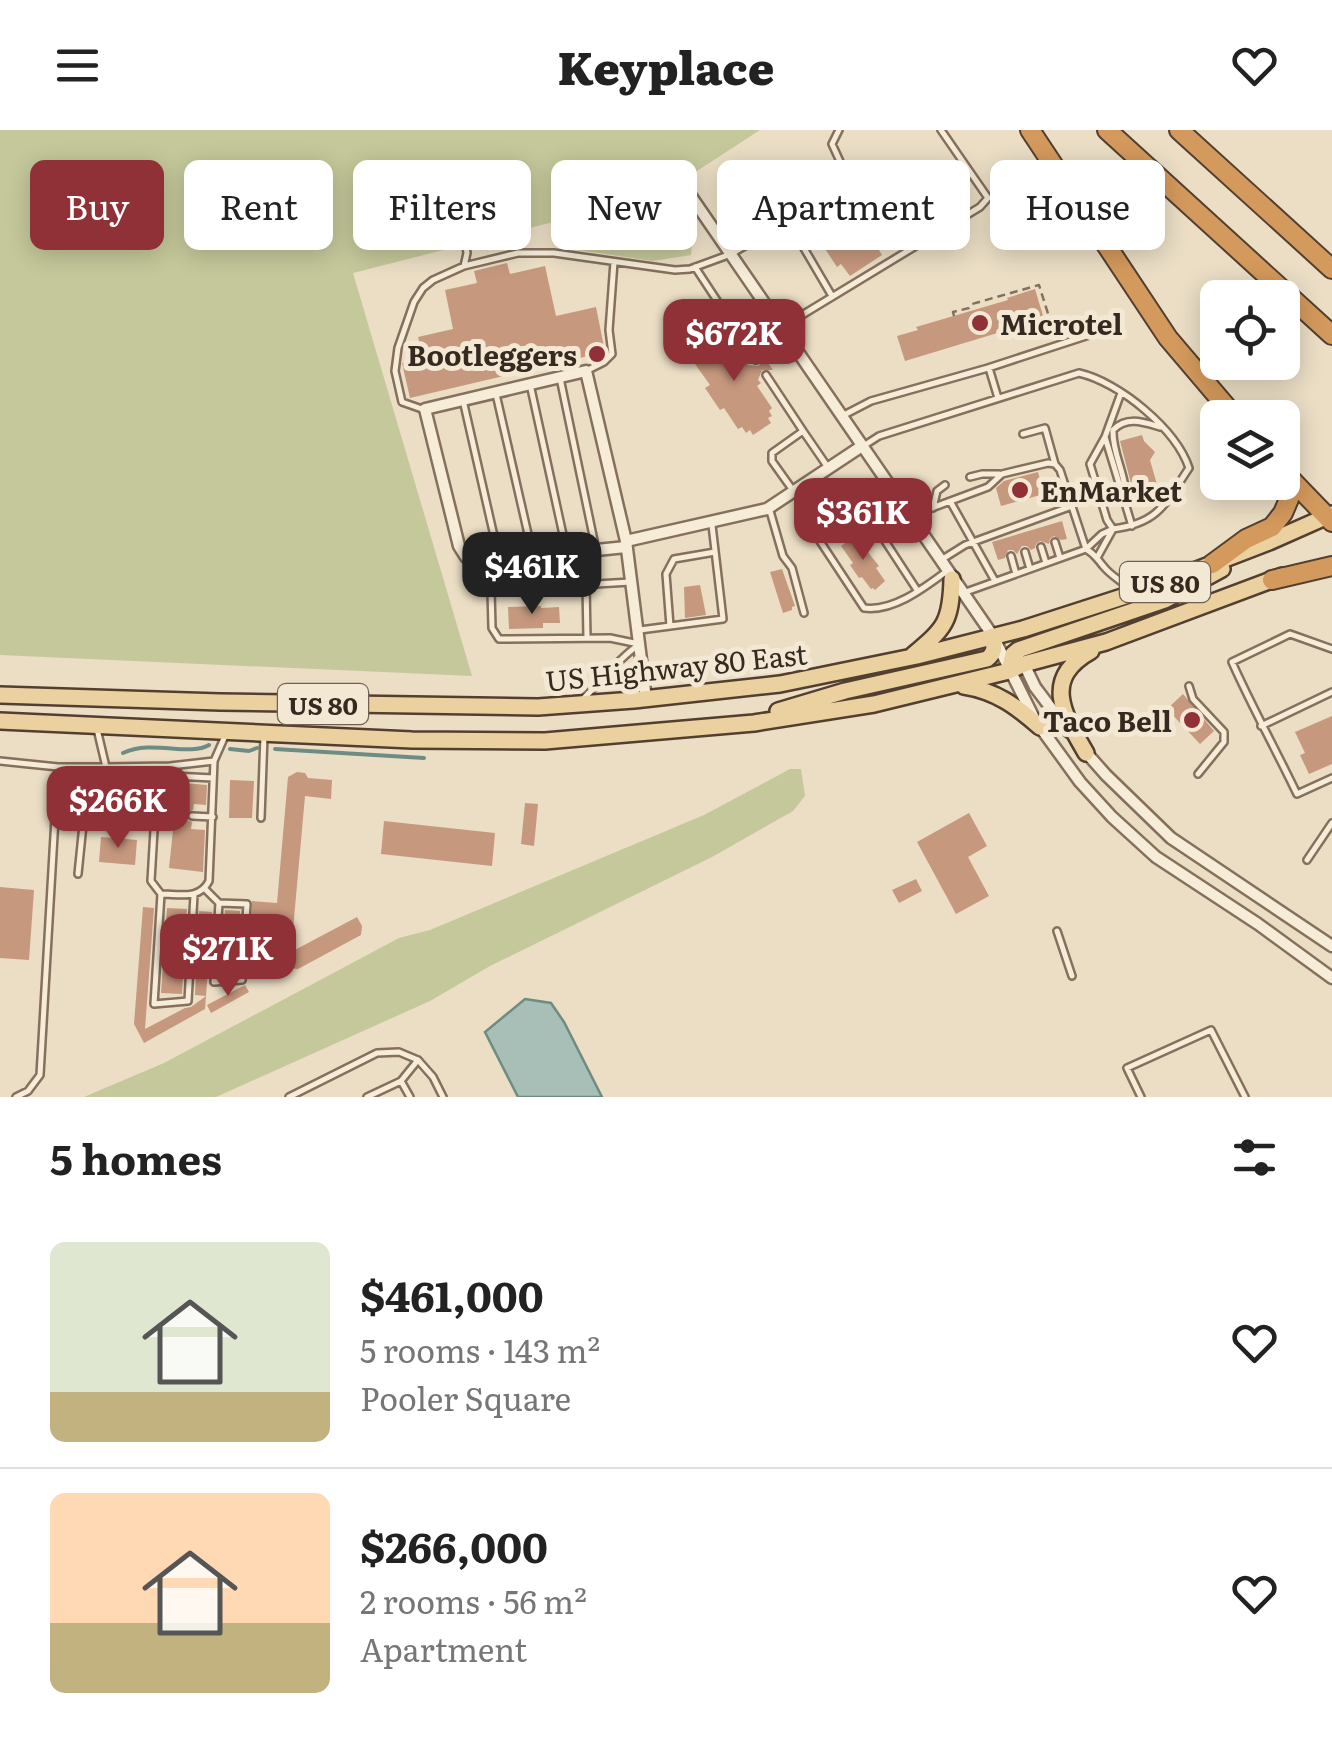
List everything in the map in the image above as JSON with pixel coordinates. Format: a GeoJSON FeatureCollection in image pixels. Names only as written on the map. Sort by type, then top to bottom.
{"type":"FeatureCollection","features":[{"type":"Feature","properties":{"kind":"highway"},"geometry":{"type":"LineString","coordinates":[[1030,130],[1168,338],[1221,400]]}},
{"type":"Feature","properties":{"kind":"highway"},"geometry":{"type":"LineString","coordinates":[[1107,130],[1332,335]]}},
{"type":"Feature","properties":{"kind":"highway"},"geometry":{"type":"LineString","coordinates":[[1179,130],[1332,269]]}},
{"type":"Feature","properties":{"kind":"highway"},"geometry":{"type":"LineString","coordinates":[[1300,490],[1330,518]]}},
{"type":"Feature","properties":{"kind":"highway"},"geometry":{"type":"LineString","coordinates":[[1212,564],[1246,539],[1272,527],[1288,500]]}},
{"type":"Feature","properties":{"kind":"highway"},"geometry":{"type":"LineString","coordinates":[[1272,580],[1332,566]]}},
{"type":"Feature","properties":{"kind":"main road","name":"US Highway 80 East"},"geometry":{"type":"LineString","coordinates":[[0,696],[538,707],[780,684],[910,658],[993,636],[1132,594],[1330,518]]}},
{"type":"Feature","properties":{"kind":"main road"},"geometry":{"type":"LineString","coordinates":[[1015,663],[1018,650],[1165,600],[1269,542]]}},
{"type":"Feature","properties":{"kind":"main road","name":"US 80"},"geometry":{"type":"LineString","coordinates":[[0,721],[412,740],[545,741],[727,726],[874,704],[955,684],[1015,663],[1106,642],[1332,556]]}},
{"type":"Feature","properties":{"kind":"main road"},"geometry":{"type":"LineString","coordinates":[[910,658],[938,635],[947,620],[952,604],[950,575]]}},
{"type":"Feature","properties":{"kind":"main road"},"geometry":{"type":"LineString","coordinates":[[727,726],[845,691],[987,658],[993,654],[993,636]]}},
{"type":"Feature","properties":{"kind":"main road"},"geometry":{"type":"LineString","coordinates":[[1086,753],[1062,710],[1060,694],[1064,679],[1078,658],[1106,642]]}},
{"type":"Feature","properties":{"kind":"main road"},"geometry":{"type":"LineString","coordinates":[[955,684],[993,692],[1012,702],[1040,727]]}},
{"type":"Feature","properties":{"kind":"street"},"geometry":{"type":"LineString","coordinates":[[697,204],[962,594],[1086,753],[1171,838],[1332,946]]}},
{"type":"Feature","properties":{"kind":"street"},"geometry":{"type":"LineString","coordinates":[[646,698],[626,544],[586,372],[425,409],[459,546],[466,557],[478,562],[596,550],[626,544],[769,508],[862,446]]}},
{"type":"Feature","properties":{"kind":"street"},"geometry":{"type":"LineString","coordinates":[[993,636],[1015,663],[1040,727],[1101,806],[1156,857],[1332,978]]}},
{"type":"Feature","properties":{"kind":"lane"},"geometry":{"type":"LineString","coordinates":[[839,130],[832,144],[839,160]]}},
{"type":"Feature","properties":{"kind":"lane"},"geometry":{"type":"LineString","coordinates":[[781,328],[980,208],[988,198],[941,130]]}},
{"type":"Feature","properties":{"kind":"lane"},"geometry":{"type":"LineString","coordinates":[[464,266],[467,250]]}},
{"type":"Feature","properties":{"kind":"lane"},"geometry":{"type":"LineString","coordinates":[[425,409],[402,402],[395,372],[398,348],[414,302],[433,280],[464,266],[518,253],[554,253],[675,270],[737,250]]}},
{"type":"Feature","properties":{"kind":"lane"},"geometry":{"type":"LineString","coordinates":[[805,250],[832,296]]}},
{"type":"Feature","properties":{"kind":"lane"},"geometry":{"type":"LineString","coordinates":[[586,372],[612,354],[609,330],[614,262]]}},
{"type":"Feature","properties":{"kind":"lane"},"geometry":{"type":"LineString","coordinates":[[695,266],[756,360]]}},
{"type":"Feature","properties":{"kind":"lane"},"geometry":{"type":"LineString","coordinates":[[680,326],[717,300]]}},
{"type":"Feature","properties":{"kind":"lane"},"geometry":{"type":"LineString","coordinates":[[842,416],[871,401],[1089,335]]}},
{"type":"Feature","properties":{"kind":"lane"},"geometry":{"type":"LineString","coordinates":[[989,368],[998,398]]}},
{"type":"Feature","properties":{"kind":"lane"},"geometry":{"type":"LineString","coordinates":[[862,446],[880,436],[1079,373],[1096,377],[1122,393],[1163,428],[1185,456],[1189,468],[1160,512],[1132,526],[1112,529],[1086,548],[962,594]]}},
{"type":"Feature","properties":{"kind":"lane"},"geometry":{"type":"LineString","coordinates":[[766,374],[828,469]]}},
{"type":"Feature","properties":{"kind":"lane"},"geometry":{"type":"LineString","coordinates":[[560,378],[596,550]]}},
{"type":"Feature","properties":{"kind":"lane"},"geometry":{"type":"LineString","coordinates":[[530,384],[567,553]]}},
{"type":"Feature","properties":{"kind":"lane"},"geometry":{"type":"LineString","coordinates":[[496,392],[533,556]]}},
{"type":"Feature","properties":{"kind":"lane"},"geometry":{"type":"LineString","coordinates":[[1112,529],[1090,464],[1122,393]]}},
{"type":"Feature","properties":{"kind":"lane"},"geometry":{"type":"LineString","coordinates":[[462,400],[494,560],[492,628],[499,640],[610,638],[639,644]]}},
{"type":"Feature","properties":{"kind":"lane"},"geometry":{"type":"LineString","coordinates":[[1125,503],[1126,488],[1113,430],[1127,421],[1163,428]]}},
{"type":"Feature","properties":{"kind":"lane"},"geometry":{"type":"LineString","coordinates":[[1022,434],[1045,428],[1086,548],[1132,594]]}},
{"type":"Feature","properties":{"kind":"lane"},"geometry":{"type":"LineString","coordinates":[[794,492],[772,461],[772,452],[804,431]]}},
{"type":"Feature","properties":{"kind":"lane"},"geometry":{"type":"LineString","coordinates":[[1105,437],[1132,526]]}},
{"type":"Feature","properties":{"kind":"lane"},"geometry":{"type":"LineString","coordinates":[[970,478],[1055,464]]}},
{"type":"Feature","properties":{"kind":"lane"},"geometry":{"type":"LineString","coordinates":[[910,516],[988,487],[1002,474]]}},
{"type":"Feature","properties":{"kind":"lane"},"geometry":{"type":"LineString","coordinates":[[885,480],[812,529],[864,608],[890,606],[950,575]]}},
{"type":"Feature","properties":{"kind":"lane"},"geometry":{"type":"LineString","coordinates":[[933,508],[937,491],[945,485]]}},
{"type":"Feature","properties":{"kind":"lane"},"geometry":{"type":"LineString","coordinates":[[857,498],[917,590]]}},
{"type":"Feature","properties":{"kind":"lane"},"geometry":{"type":"LineString","coordinates":[[950,502],[995,582]]}},
{"type":"Feature","properties":{"kind":"lane"},"geometry":{"type":"LineString","coordinates":[[940,560],[964,544],[1019,530],[1032,520],[1072,506]]}},
{"type":"Feature","properties":{"kind":"lane"},"geometry":{"type":"LineString","coordinates":[[769,508],[783,556],[792,568],[804,614]]}},
{"type":"Feature","properties":{"kind":"lane"},"geometry":{"type":"LineString","coordinates":[[1047,515],[1050,524]]}},
{"type":"Feature","properties":{"kind":"lane"},"geometry":{"type":"LineString","coordinates":[[1032,520],[1035,529]]}},
{"type":"Feature","properties":{"kind":"lane"},"geometry":{"type":"LineString","coordinates":[[637,631],[723,619],[712,522]]}},
{"type":"Feature","properties":{"kind":"lane"},"geometry":{"type":"LineString","coordinates":[[1098,556],[1112,529]]}},
{"type":"Feature","properties":{"kind":"lane"},"geometry":{"type":"LineString","coordinates":[[1055,542],[1060,558]]}},
{"type":"Feature","properties":{"kind":"lane"},"geometry":{"type":"LineString","coordinates":[[1040,547],[1046,563]]}},
{"type":"Feature","properties":{"kind":"lane"},"geometry":{"type":"LineString","coordinates":[[670,626],[666,574],[674,559],[715,552]]}},
{"type":"Feature","properties":{"kind":"lane"},"geometry":{"type":"LineString","coordinates":[[1025,552],[1030,569]]}},
{"type":"Feature","properties":{"kind":"lane"},"geometry":{"type":"LineString","coordinates":[[1011,556],[1016,574]]}},
{"type":"Feature","properties":{"kind":"lane"},"geometry":{"type":"LineString","coordinates":[[492,590],[631,582]]}},
{"type":"Feature","properties":{"kind":"lane"},"geometry":{"type":"LineString","coordinates":[[586,585],[587,638]]}},
{"type":"Feature","properties":{"kind":"lane"},"geometry":{"type":"LineString","coordinates":[[1332,650],[1290,634],[1232,662],[1297,794],[1332,778]]}},
{"type":"Feature","properties":{"kind":"lane"},"geometry":{"type":"LineString","coordinates":[[577,704],[605,679],[621,657],[639,644]]}},
{"type":"Feature","properties":{"kind":"lane"},"geometry":{"type":"LineString","coordinates":[[1189,686],[1192,699],[1224,732],[1224,742],[1198,774]]}},
{"type":"Feature","properties":{"kind":"lane"},"geometry":{"type":"LineString","coordinates":[[1261,726],[1332,692]]}},
{"type":"Feature","properties":{"kind":"lane"},"geometry":{"type":"LineString","coordinates":[[96,726],[106,767],[102,814]]}},
{"type":"Feature","properties":{"kind":"lane"},"geometry":{"type":"LineString","coordinates":[[161,894],[194,895],[206,889],[214,761],[226,732]]}},
{"type":"Feature","properties":{"kind":"lane"},"geometry":{"type":"LineString","coordinates":[[262,818],[264,733]]}},
{"type":"Feature","properties":{"kind":"lane"},"geometry":{"type":"LineString","coordinates":[[0,761],[58,767],[153,767],[214,761]]}},
{"type":"Feature","properties":{"kind":"lane"},"geometry":{"type":"LineString","coordinates":[[170,766],[174,779],[214,778]]}},
{"type":"Feature","properties":{"kind":"lane"},"geometry":{"type":"LineString","coordinates":[[16,1097],[28,1091],[40,1075],[58,767]]}},
{"type":"Feature","properties":{"kind":"lane"},"geometry":{"type":"LineString","coordinates":[[153,767],[151,881],[161,894],[154,1004],[188,1001],[194,895]]}},
{"type":"Feature","properties":{"kind":"lane"},"geometry":{"type":"LineString","coordinates":[[198,804],[196,816],[213,817]]}},
{"type":"Feature","properties":{"kind":"lane"},"geometry":{"type":"LineString","coordinates":[[154,814],[174,814]]}},
{"type":"Feature","properties":{"kind":"lane"},"geometry":{"type":"LineString","coordinates":[[78,874],[84,815],[135,817]]}},
{"type":"Feature","properties":{"kind":"lane"},"geometry":{"type":"LineString","coordinates":[[1307,860],[1332,822]]}},
{"type":"Feature","properties":{"kind":"lane"},"geometry":{"type":"LineString","coordinates":[[206,889],[218,904],[214,982],[242,980],[247,904],[218,904]]}},
{"type":"Feature","properties":{"kind":"lane"},"geometry":{"type":"LineString","coordinates":[[1057,931],[1072,976]]}},
{"type":"Feature","properties":{"kind":"lane"},"geometry":{"type":"LineString","coordinates":[[1141,1097],[1127,1068],[1211,1030],[1244,1097]]}},
{"type":"Feature","properties":{"kind":"lane"},"geometry":{"type":"LineString","coordinates":[[289,1097],[377,1053],[399,1052],[418,1060],[443,1097]]}},
{"type":"Feature","properties":{"kind":"lane"},"geometry":{"type":"LineString","coordinates":[[367,1097],[401,1081],[418,1060]]}},
{"type":"Feature","properties":{"kind":"lane"},"geometry":{"type":"LineString","coordinates":[[401,1081],[410,1097]]}},
{"type":"Feature","properties":{"kind":"path"},"geometry":{"type":"LineString","coordinates":[[954,316],[954,312],[975,303],[1039,285],[1058,346]]}},
{"type":"Feature","properties":{"kind":"path"},"geometry":{"type":"LineString","coordinates":[[975,303],[978,309]]}},
{"type":"Feature","properties":{"kind":"green space"},"geometry":{"type":"Polygon","coordinates":[[[0,130],[760,130],[697,171],[697,160],[551,160],[551,223],[531,228],[531,160],[353,160],[353,250],[444,250],[353,273],[472,676],[0,655],[0,130]]]}},
{"type":"Feature","properties":{"kind":"green space"},"geometry":{"type":"Polygon","coordinates":[[[578,250],[691,250],[691,255],[653,261],[578,250]]]}},
{"type":"Feature","properties":{"kind":"green space"},"geometry":{"type":"Polygon","coordinates":[[[790,769],[801,769],[805,796],[793,811],[712,857],[490,966],[430,1001],[216,1097],[84,1097],[164,1063],[399,938],[430,930],[704,815],[790,769]]]}},
{"type":"Feature","properties":{"kind":"shaded area"},"geometry":{"type":"Polygon","coordinates":[[[525,999],[551,1003],[602,1097],[518,1097],[485,1032],[525,999]]]}},
{"type":"Feature","properties":{"kind":"building"},"geometry":{"type":"Polygon","coordinates":[[[826,250],[879,250],[882,255],[850,276],[841,264],[837,267],[826,250]]]}},
{"type":"Feature","properties":{"kind":"building"},"geometry":{"type":"Polygon","coordinates":[[[507,263],[510,274],[545,266],[556,316],[596,307],[605,352],[410,398],[402,363],[423,358],[418,337],[453,329],[445,290],[477,283],[474,271],[507,263]]]}},
{"type":"Feature","properties":{"kind":"building","name":"Microtel"},"geometry":{"type":"Polygon","coordinates":[[[1035,289],[1044,319],[905,361],[897,336],[1035,289]]]}},
{"type":"Feature","properties":{"kind":"building"},"geometry":{"type":"Polygon","coordinates":[[[712,335],[716,340],[727,341],[742,363],[745,360],[748,365],[759,366],[763,355],[773,370],[762,370],[757,386],[772,408],[768,418],[771,423],[753,435],[750,430],[746,433],[742,427],[738,429],[724,408],[720,410],[705,388],[710,385],[695,364],[699,361],[694,348],[712,335]]]}},
{"type":"Feature","properties":{"kind":"building"},"geometry":{"type":"Polygon","coordinates":[[[1142,435],[1155,452],[1150,460],[1158,488],[1134,495],[1120,441],[1142,435]]]}},
{"type":"Feature","properties":{"kind":"building","name":"EnMarket"},"geometry":{"type":"Polygon","coordinates":[[[1038,472],[1044,494],[1001,506],[996,488],[1004,481],[1038,472]]]}},
{"type":"Feature","properties":{"kind":"building","name":"EnMarket"},"geometry":{"type":"Polygon","coordinates":[[[1062,521],[1067,539],[1054,536],[1049,544],[1040,541],[1031,550],[1022,546],[1017,554],[1008,550],[1005,558],[998,560],[992,542],[1062,521]]]}},
{"type":"Feature","properties":{"kind":"building"},"geometry":{"type":"Polygon","coordinates":[[[855,536],[879,566],[876,568],[885,581],[875,590],[859,578],[841,546],[855,536]]]}},
{"type":"Feature","properties":{"kind":"building"},"geometry":{"type":"Polygon","coordinates":[[[782,569],[795,606],[783,613],[770,572],[782,569]]]}},
{"type":"Feature","properties":{"kind":"building"},"geometry":{"type":"Polygon","coordinates":[[[700,585],[706,615],[685,618],[684,587],[700,585]]]}},
{"type":"Feature","properties":{"kind":"building"},"geometry":{"type":"Polygon","coordinates":[[[508,607],[559,607],[560,623],[509,629],[508,607]]]}},
{"type":"Feature","properties":{"kind":"building","name":"Taco Bell"},"geometry":{"type":"Polygon","coordinates":[[[1183,694],[1214,731],[1200,744],[1167,709],[1183,694]]]}},
{"type":"Feature","properties":{"kind":"building"},"geometry":{"type":"Polygon","coordinates":[[[1332,716],[1332,764],[1309,774],[1295,732],[1332,716]]]}},
{"type":"Feature","properties":{"kind":"building"},"geometry":{"type":"Polygon","coordinates":[[[297,772],[308,778],[332,780],[331,799],[305,796],[291,952],[357,917],[361,935],[298,969],[258,966],[257,977],[249,976],[252,901],[277,903],[288,777],[297,772]]]}},
{"type":"Feature","properties":{"kind":"building"},"geometry":{"type":"Polygon","coordinates":[[[230,780],[254,781],[252,818],[229,818],[230,780]]]}},
{"type":"Feature","properties":{"kind":"building"},"geometry":{"type":"Polygon","coordinates":[[[160,781],[207,785],[206,805],[194,804],[186,815],[192,822],[191,829],[205,830],[203,872],[169,868],[174,821],[180,815],[175,804],[161,803],[160,781]]]}},
{"type":"Feature","properties":{"kind":"building"},"geometry":{"type":"Polygon","coordinates":[[[525,803],[538,804],[534,846],[521,844],[525,803]]]}},
{"type":"Feature","properties":{"kind":"building"},"geometry":{"type":"Polygon","coordinates":[[[969,813],[987,846],[968,857],[989,896],[956,914],[917,842],[969,813]]]}},
{"type":"Feature","properties":{"kind":"building"},"geometry":{"type":"Polygon","coordinates":[[[384,821],[495,833],[492,866],[381,854],[384,821]]]}},
{"type":"Feature","properties":{"kind":"building"},"geometry":{"type":"Polygon","coordinates":[[[101,837],[137,840],[135,865],[99,862],[101,837]]]}},
{"type":"Feature","properties":{"kind":"building"},"geometry":{"type":"Polygon","coordinates":[[[916,879],[922,891],[899,903],[892,890],[916,879]]]}},
{"type":"Feature","properties":{"kind":"building"},"geometry":{"type":"Polygon","coordinates":[[[0,887],[34,890],[29,960],[0,958],[0,887]]]}},
{"type":"Feature","properties":{"kind":"building"},"geometry":{"type":"Polygon","coordinates":[[[143,907],[154,908],[145,1029],[206,996],[205,1009],[144,1043],[134,1024],[143,907]]]}},
{"type":"Feature","properties":{"kind":"building"},"geometry":{"type":"Polygon","coordinates":[[[167,908],[187,909],[182,994],[161,993],[167,908]]]}},
{"type":"Feature","properties":{"kind":"building"},"geometry":{"type":"Polygon","coordinates":[[[225,910],[240,911],[236,974],[221,974],[225,910]]]}},
{"type":"Feature","properties":{"kind":"building"},"geometry":{"type":"Polygon","coordinates":[[[199,911],[212,912],[206,996],[195,995],[199,911]]]}},
{"type":"Feature","properties":{"kind":"building"},"geometry":{"type":"Polygon","coordinates":[[[245,985],[249,992],[211,1013],[207,1005],[245,985]]]}},
{"type":"Feature","properties":{"kind":"waterway"},"geometry":{"type":"LineString","coordinates":[[123,753],[209,745]]}},
{"type":"Feature","properties":{"kind":"waterway"},"geometry":{"type":"LineString","coordinates":[[230,749],[257,748]]}},
{"type":"Feature","properties":{"kind":"waterway"},"geometry":{"type":"LineString","coordinates":[[275,749],[424,758]]}},
{"type":"Feature","properties":{"kind":"place","name":"Microtel"},"geometry":{"type":"Point","coordinates":[980,323]}},
{"type":"Feature","properties":{"kind":"place","name":"Bootleggers"},"geometry":{"type":"Point","coordinates":[597,354]}},
{"type":"Feature","properties":{"kind":"place","name":"EnMarket"},"geometry":{"type":"Point","coordinates":[1020,490]}},
{"type":"Feature","properties":{"kind":"place","name":"Taco Bell"},"geometry":{"type":"Point","coordinates":[1192,720]}}]}
